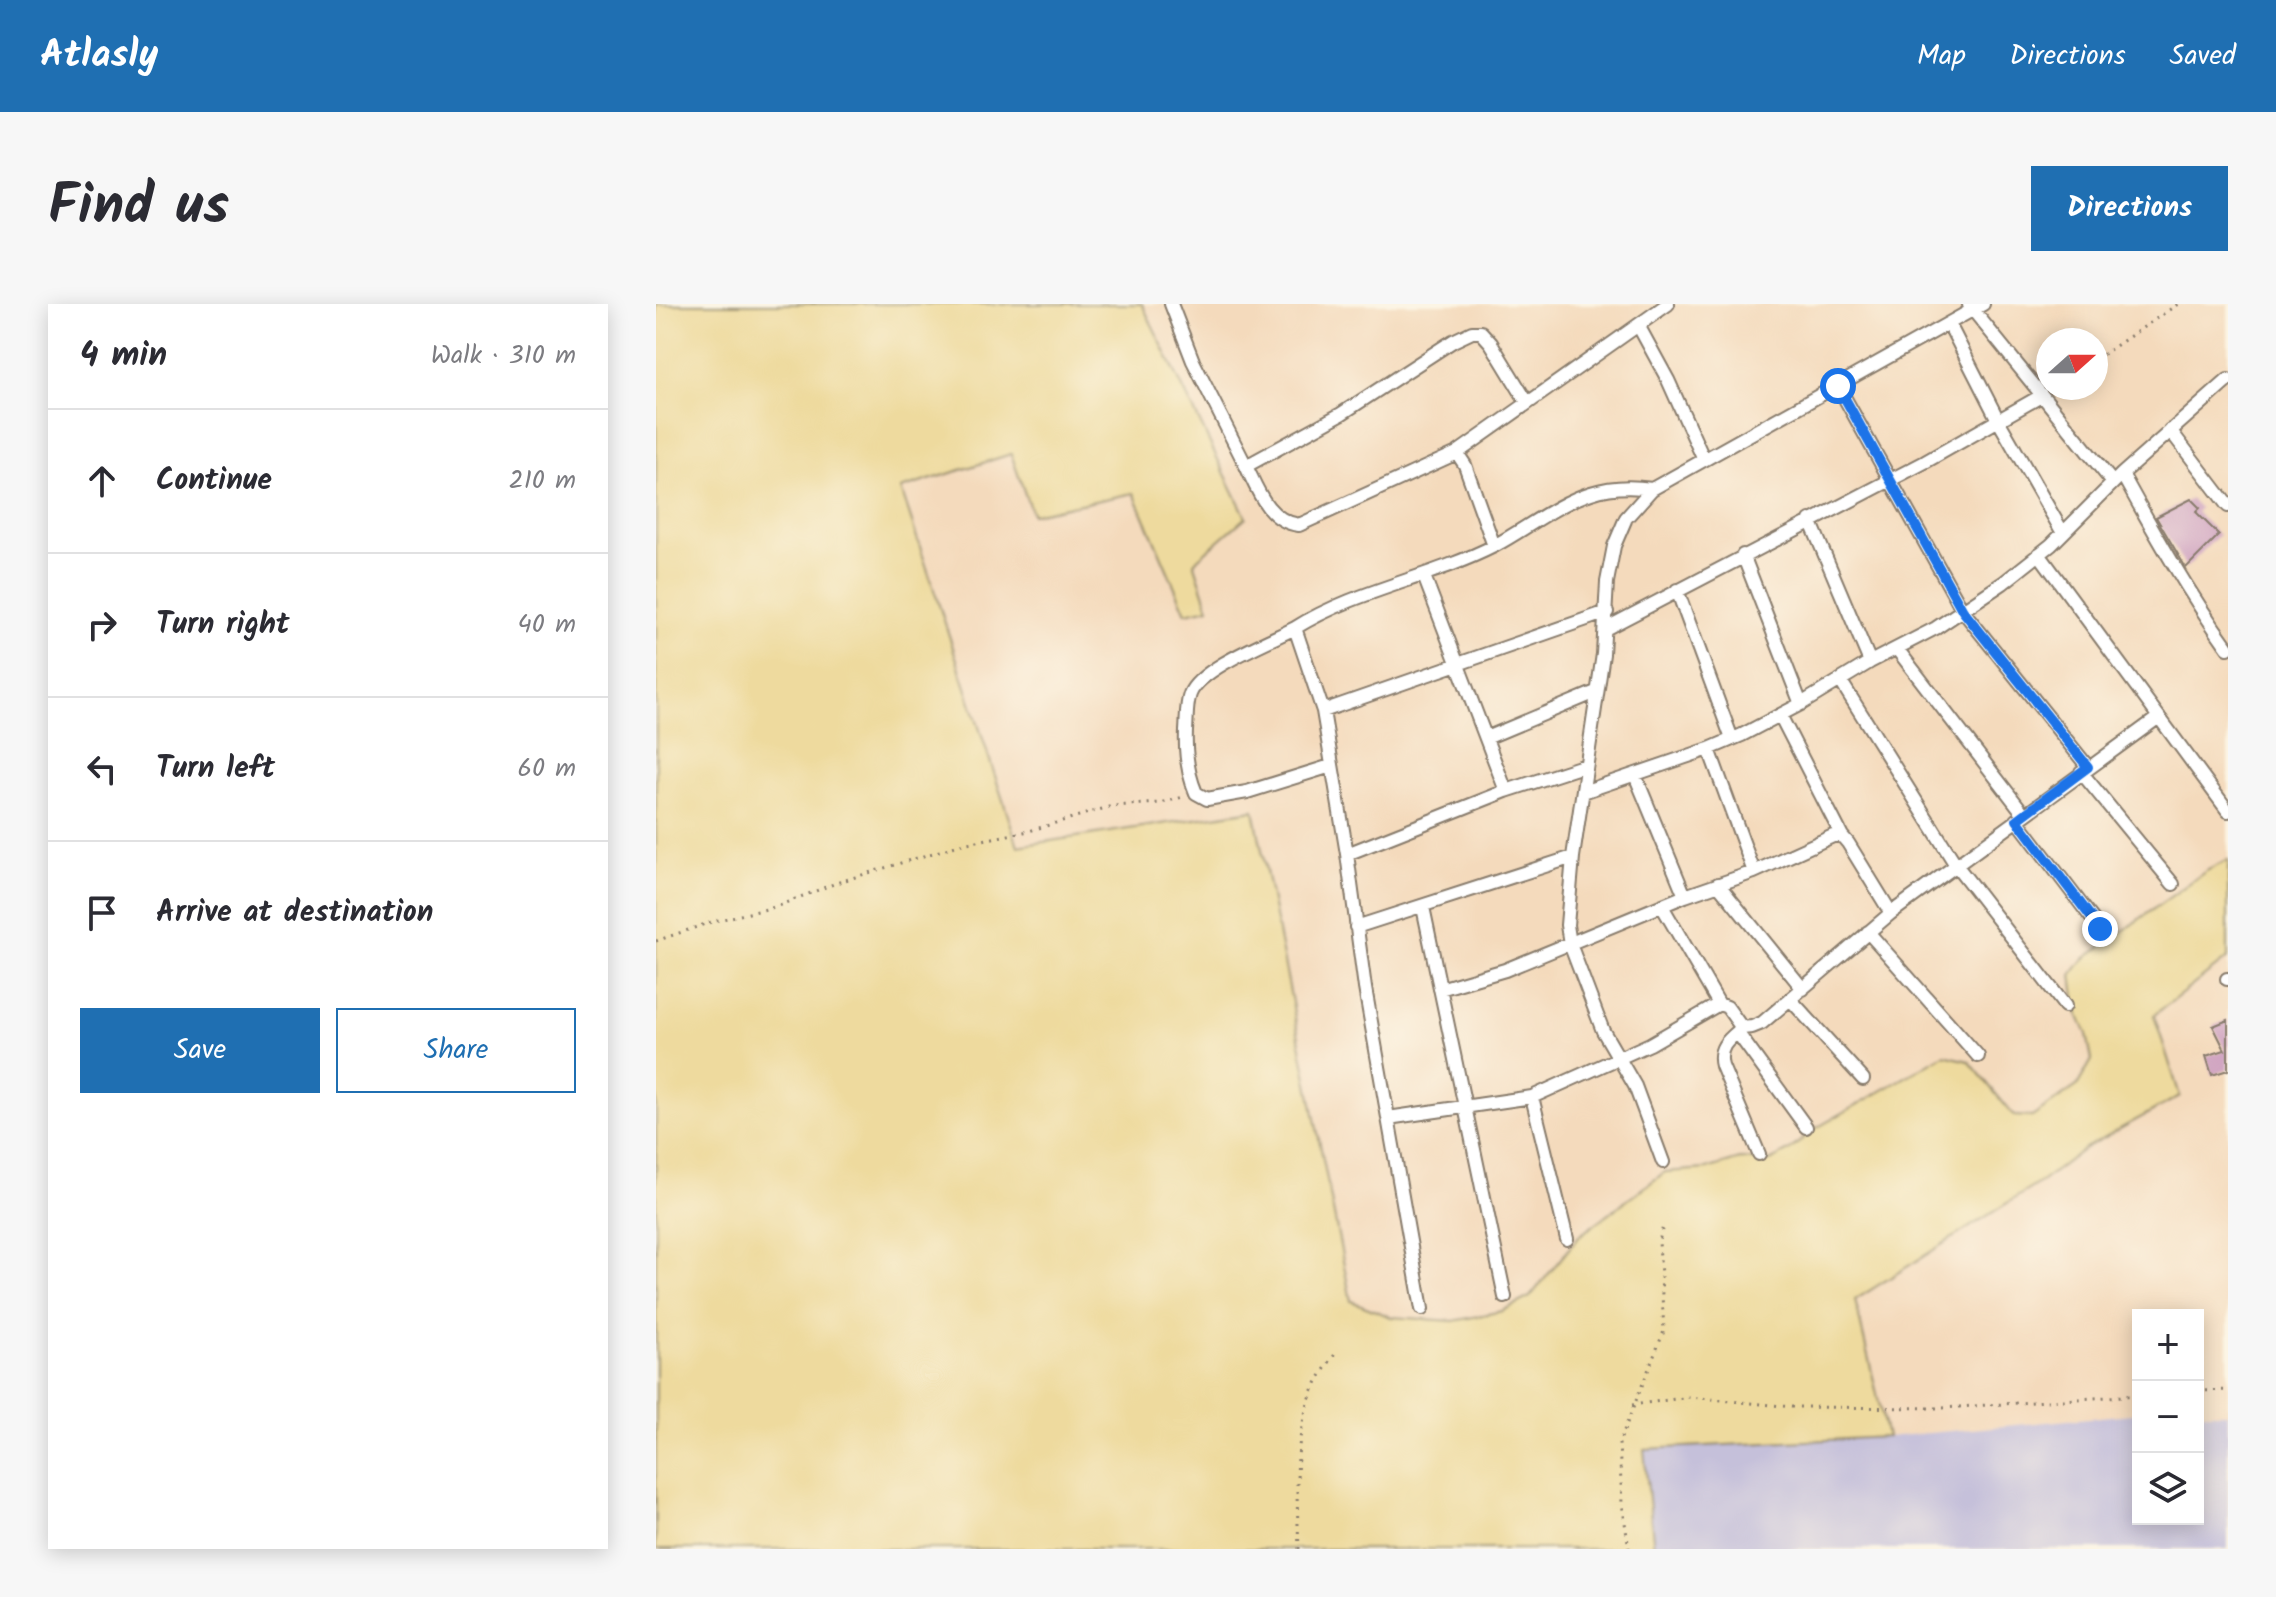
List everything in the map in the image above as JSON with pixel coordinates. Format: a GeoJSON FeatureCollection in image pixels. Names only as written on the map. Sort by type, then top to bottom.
{"type":"FeatureCollection","features":[{"type":"Feature","properties":{"kind":"street"},"geometry":{"type":"LineString","coordinates":[[1171,304],[1193,361],[1268,509],[1289,523],[1299,525],[1457,453],[1668,304]]}},
{"type":"Feature","properties":{"kind":"street"},"geometry":{"type":"LineString","coordinates":[[1663,1162],[1635,1086],[1603,1031],[1570,944],[1567,925],[1573,857],[1607,612],[1607,582],[1614,546],[1626,518],[1652,489],[1949,324],[1975,306],[2036,389]]}},
{"type":"Feature","properties":{"kind":"street"},"geometry":{"type":"LineString","coordinates":[[1949,324],[1998,420],[2063,533]]}},
{"type":"Feature","properties":{"kind":"street"},"geometry":{"type":"LineString","coordinates":[[1638,325],[1668,380],[1704,460]]}},
{"type":"Feature","properties":{"kind":"street"},"geometry":{"type":"LineString","coordinates":[[1246,466],[1297,440],[1472,332],[1481,332],[1491,343],[1527,402]]}},
{"type":"Feature","properties":{"kind":"street"},"geometry":{"type":"LineString","coordinates":[[1583,792],[1732,739],[1801,704],[1963,611],[2039,554],[2170,430],[2228,380]]}},
{"type":"Feature","properties":{"kind":"street"},"geometry":{"type":"LineString","coordinates":[[1838,386],[1963,611],[2173,884]]}},
{"type":"Feature","properties":{"kind":"street"},"geometry":{"type":"LineString","coordinates":[[1605,629],[2036,399]]}},
{"type":"Feature","properties":{"kind":"street"},"geometry":{"type":"LineString","coordinates":[[2045,400],[2118,478],[2204,616],[2228,648]]}},
{"type":"Feature","properties":{"kind":"street"},"geometry":{"type":"LineString","coordinates":[[2170,430],[2228,506]]}},
{"type":"Feature","properties":{"kind":"street"},"geometry":{"type":"LineString","coordinates":[[1457,453],[1465,465],[1494,546]]}},
{"type":"Feature","properties":{"kind":"street"},"geometry":{"type":"LineString","coordinates":[[1331,766],[1247,792],[1207,799],[1196,793],[1189,776],[1186,740],[1189,695],[1195,685],[1214,670],[1295,628],[1334,609],[1494,546],[1587,494],[1630,486],[1652,489]]}},
{"type":"Feature","properties":{"kind":"street"},"geometry":{"type":"LineString","coordinates":[[1810,520],[1870,662]]}},
{"type":"Feature","properties":{"kind":"street"},"geometry":{"type":"LineString","coordinates":[[2039,554],[2228,811]]}},
{"type":"Feature","properties":{"kind":"street"},"geometry":{"type":"LineString","coordinates":[[1743,555],[1801,704]]}},
{"type":"Feature","properties":{"kind":"street"},"geometry":{"type":"LineString","coordinates":[[1424,576],[1506,791]]}},
{"type":"Feature","properties":{"kind":"street"},"geometry":{"type":"LineString","coordinates":[[1677,590],[1732,739]]}},
{"type":"Feature","properties":{"kind":"street"},"geometry":{"type":"LineString","coordinates":[[1323,711],[1607,612]]}},
{"type":"Feature","properties":{"kind":"street"},"geometry":{"type":"LineString","coordinates":[[1295,628],[1323,711],[1356,927],[1422,1309]]}},
{"type":"Feature","properties":{"kind":"street"},"geometry":{"type":"LineString","coordinates":[[1897,649],[2100,929]]}},
{"type":"Feature","properties":{"kind":"street"},"geometry":{"type":"LineString","coordinates":[[1840,680],[1956,865],[2065,1006]]}},
{"type":"Feature","properties":{"kind":"street"},"geometry":{"type":"LineString","coordinates":[[1486,738],[1596,692]]}},
{"type":"Feature","properties":{"kind":"street"},"geometry":{"type":"LineString","coordinates":[[1780,715],[1842,836],[1891,913]]}},
{"type":"Feature","properties":{"kind":"street"},"geometry":{"type":"LineString","coordinates":[[1759,1154],[1720,1058],[1721,1048],[1740,1030],[1762,1023],[1891,913],[2159,717]]}},
{"type":"Feature","properties":{"kind":"street"},"geometry":{"type":"LineString","coordinates":[[1709,749],[1754,872]]}},
{"type":"Feature","properties":{"kind":"street"},"geometry":{"type":"LineString","coordinates":[[1347,854],[1506,791],[1586,765]]}},
{"type":"Feature","properties":{"kind":"street"},"geometry":{"type":"LineString","coordinates":[[1635,775],[1685,896]]}},
{"type":"Feature","properties":{"kind":"street"},"geometry":{"type":"LineString","coordinates":[[1440,989],[1505,970],[1685,896],[1754,872],[1816,842],[1842,836]]}},
{"type":"Feature","properties":{"kind":"street"},"geometry":{"type":"LineString","coordinates":[[1356,927],[1573,857]]}},
{"type":"Feature","properties":{"kind":"street"},"geometry":{"type":"LineString","coordinates":[[1718,884],[1803,989]]}},
{"type":"Feature","properties":{"kind":"street"},"geometry":{"type":"LineString","coordinates":[[1662,906],[1719,1004],[1727,1007],[1806,1127]]}},
{"type":"Feature","properties":{"kind":"street"},"geometry":{"type":"LineString","coordinates":[[1423,907],[1505,1297]]}},
{"type":"Feature","properties":{"kind":"street"},"geometry":{"type":"LineString","coordinates":[[1868,932],[1978,1056]]}},
{"type":"Feature","properties":{"kind":"street"},"geometry":{"type":"LineString","coordinates":[[1790,999],[1863,1079]]}},
{"type":"Feature","properties":{"kind":"street"},"geometry":{"type":"LineString","coordinates":[[1388,1118],[1532,1097],[1650,1044],[1719,1004]]}},
{"type":"Feature","properties":{"kind":"street"},"geometry":{"type":"LineString","coordinates":[[1532,1097],[1567,1239]]}},
{"type":"Feature","properties":{"kind":"path"},"geometry":{"type":"LineString","coordinates":[[2108,351],[2178,304]]}},
{"type":"Feature","properties":{"kind":"path"},"geometry":{"type":"LineString","coordinates":[[656,941],[714,921],[775,907],[836,883],[962,844],[1029,831],[1112,806],[1161,803],[1196,793]]}},
{"type":"Feature","properties":{"kind":"path"},"geometry":{"type":"LineString","coordinates":[[1629,1549],[1622,1503],[1619,1443],[1664,1331],[1659,1241],[1663,1226]]}},
{"type":"Feature","properties":{"kind":"path"},"geometry":{"type":"LineString","coordinates":[[1299,1549],[1296,1468],[1302,1424],[1314,1388],[1335,1354]]}},
{"type":"Feature","properties":{"kind":"path"},"geometry":{"type":"LineString","coordinates":[[2204,1391],[2228,1390]]}},
{"type":"Feature","properties":{"kind":"path"},"geometry":{"type":"LineString","coordinates":[[1632,1405],[1690,1397],[1792,1407],[1943,1408],[2132,1395]]}},
{"type":"Feature","properties":{"kind":"shaded area"},"geometry":{"type":"Polygon","coordinates":[[[2204,1413],[2228,1413],[2228,1549],[1654,1549],[1644,1449],[1887,1437],[2132,1414],[2132,1525],[2204,1525],[2204,1413]]]}},
{"type":"Feature","properties":{"kind":"sand"},"geometry":{"type":"Polygon","coordinates":[[[656,304],[1142,304],[1246,517],[1194,562],[1209,608],[1186,613],[1134,493],[1032,514],[1011,454],[901,489],[1018,846],[1254,810],[1351,1301],[1391,1317],[1454,1321],[1502,1311],[1530,1297],[1579,1236],[1665,1172],[1707,1169],[1740,1159],[1770,1161],[1789,1151],[1813,1130],[1944,1055],[1969,1061],[2014,1116],[2032,1117],[2077,1086],[2092,1060],[2087,1034],[2077,1012],[2072,975],[2083,960],[2206,871],[2228,860],[2228,958],[2154,1015],[2180,1096],[2085,1148],[2042,1181],[1855,1300],[1887,1437],[1644,1449],[1654,1549],[656,1549],[656,304]]]}},
{"type":"Feature","properties":{"kind":"building"},"geometry":{"type":"Polygon","coordinates":[[[2191,499],[2200,508],[2196,512],[2219,535],[2186,568],[2156,517],[2191,499]]]}},
{"type":"Feature","properties":{"kind":"building"},"geometry":{"type":"Polygon","coordinates":[[[2228,1020],[2228,1070],[2212,1075],[2206,1056],[2225,1050],[2213,1026],[2228,1020]]]}},
{"type":"Feature","properties":{"kind":"route"},"geometry":{"type":"LineString","coordinates":[[1838,386],[1963,611],[2088,767],[2017,820],[2100,929]]}}]}
